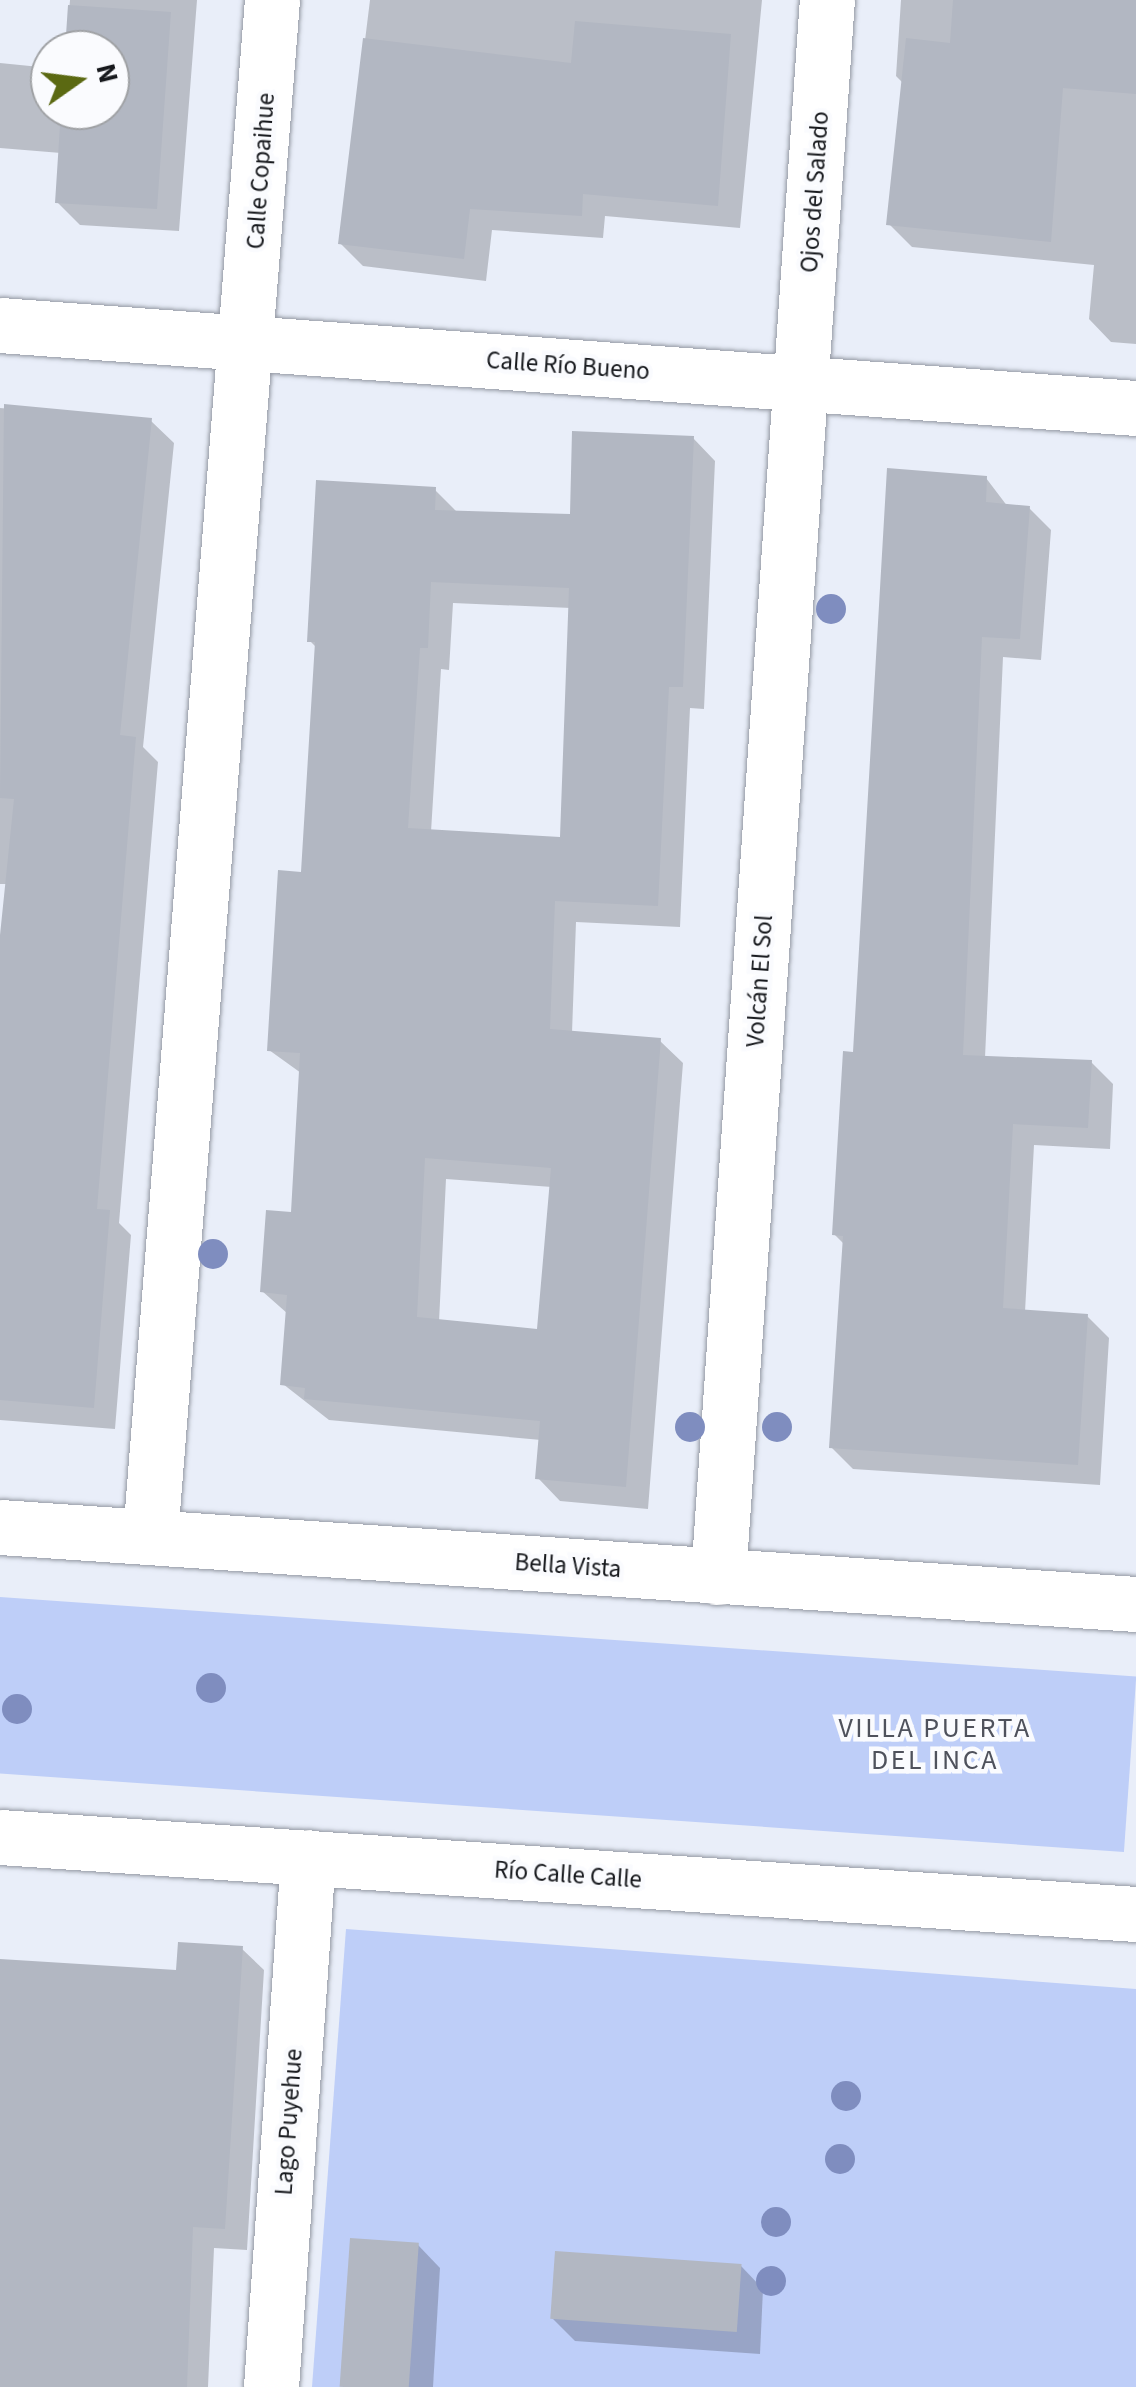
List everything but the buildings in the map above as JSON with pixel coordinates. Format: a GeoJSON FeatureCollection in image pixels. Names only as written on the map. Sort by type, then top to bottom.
{"type":"FeatureCollection","features":[{"type":"Feature","properties":{"kind":"street","name":"Calle Copaihue"},"geometry":{"type":"LineString","coordinates":[[150,1536],[249,343],[272,0]]}},
{"type":"Feature","properties":{"kind":"street","name":"Ojos del Salado"},"geometry":{"type":"LineString","coordinates":[[802,384],[826,0]]}},
{"type":"Feature","properties":{"kind":"street","name":"Calle Río Bueno"},"geometry":{"type":"LineString","coordinates":[[0,325],[1136,408]]}},
{"type":"Feature","properties":{"kind":"street","name":"Volcán El Sol"},"geometry":{"type":"LineString","coordinates":[[718,1577],[802,384]]}},
{"type":"Feature","properties":{"kind":"street","name":"Bella Vista"},"geometry":{"type":"LineString","coordinates":[[0,1527],[1136,1604]]}},
{"type":"Feature","properties":{"kind":"street","name":"Río Calle Calle"},"geometry":{"type":"LineString","coordinates":[[0,1836],[1136,1914]]}},
{"type":"Feature","properties":{"kind":"street","name":"Lago Puyehue"},"geometry":{"type":"LineString","coordinates":[[271,2387],[308,1858]]}},
{"type":"Feature","properties":{"kind":"shaded area"},"geometry":{"type":"Polygon","coordinates":[[[0,1597],[1136,1676],[1124,1852],[0,1773],[0,1597]]]}},
{"type":"Feature","properties":{"kind":"shaded area"},"geometry":{"type":"Polygon","coordinates":[[[346,1929],[1136,1989],[1136,2387],[312,2387],[346,1929]]]}},
{"type":"Feature","properties":{"kind":"district","name":"VILLA PUERTA DEL INCA"},"geometry":{"type":"Point","coordinates":[935,1744]}}]}
